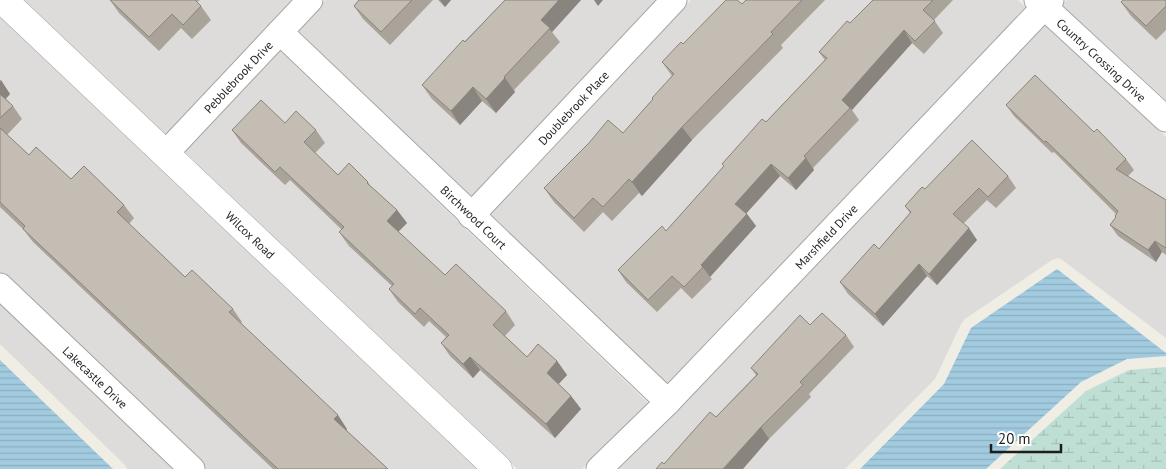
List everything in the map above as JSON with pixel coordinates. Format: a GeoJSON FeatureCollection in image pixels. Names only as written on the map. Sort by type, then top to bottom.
{"type":"FeatureCollection","features":[{"type":"Feature","properties":{"kind":"street","name":"Wilcox Road"},"geometry":{"type":"LineString","coordinates":[[3,0],[498,469]]}},
{"type":"Feature","properties":{"kind":"street","name":"Pebblebrook Drive"},"geometry":{"type":"LineString","coordinates":[[166,153],[310,0]]}},
{"type":"Feature","properties":{"kind":"street","name":"Doublebrook Place"},"geometry":{"type":"LineString","coordinates":[[471,216],[674,0]]}},
{"type":"Feature","properties":{"kind":"street","name":"Country Crossing Drive"},"geometry":{"type":"LineString","coordinates":[[1044,2],[1166,119]]}},
{"type":"Feature","properties":{"kind":"street","name":"Marshfield Drive"},"geometry":{"type":"LineString","coordinates":[[599,469],[668,402],[1044,2]]}},
{"type":"Feature","properties":{"kind":"street","name":"Birchwood Court"},"geometry":{"type":"LineString","coordinates":[[280,32],[668,402]]}},
{"type":"Feature","properties":{"kind":"street","name":"Lakecastle Drive"},"geometry":{"type":"LineString","coordinates":[[0,286],[192,469]]}},
{"type":"Feature","properties":{"kind":"shaded area"},"geometry":{"type":"Polygon","coordinates":[[[23,0],[293,0],[166,135],[23,0]]]}},
{"type":"Feature","properties":{"kind":"shaded area"},"geometry":{"type":"Polygon","coordinates":[[[326,0],[658,0],[471,198],[298,30],[326,0]]]}},
{"type":"Feature","properties":{"kind":"shaded area"},"geometry":{"type":"Polygon","coordinates":[[[691,0],[1018,0],[1026,8],[668,385],[489,214],[691,0]]]}},
{"type":"Feature","properties":{"kind":"shaded area"},"geometry":{"type":"Polygon","coordinates":[[[1067,0],[1166,0],[1166,100],[1062,5],[1067,0]]]}},
{"type":"Feature","properties":{"kind":"shaded area"},"geometry":{"type":"Polygon","coordinates":[[[0,15],[478,469],[127,469],[0,344],[0,15]]]}},
{"type":"Feature","properties":{"kind":"shaded area"},"geometry":{"type":"Polygon","coordinates":[[[1044,25],[1166,137],[1166,338],[1058,258],[1052,260],[965,319],[935,379],[845,469],[616,469],[667,421],[1044,25]]]}},
{"type":"Feature","properties":{"kind":"shaded area"},"geometry":{"type":"Polygon","coordinates":[[[279,50],[649,404],[582,469],[517,469],[184,151],[279,50]]]}},
{"type":"Feature","properties":{"kind":"shaded area"},"geometry":{"type":"Polygon","coordinates":[[[1057,269],[1166,353],[1166,356],[1127,359],[1081,382],[986,469],[860,469],[944,384],[971,328],[1057,269]]]}},
{"type":"Feature","properties":{"kind":"shaded area"},"geometry":{"type":"Polygon","coordinates":[[[0,360],[113,469],[0,469],[0,360]]]}},
{"type":"Feature","properties":{"kind":"green space"},"geometry":{"type":"Polygon","coordinates":[[[1166,367],[1166,469],[1000,469],[1086,391],[1129,370],[1166,367]]]}},
{"type":"Feature","properties":{"kind":"building"},"geometry":{"type":"Polygon","coordinates":[[[110,0],[195,0],[201,6],[183,25],[172,14],[149,37],[110,0]]]}},
{"type":"Feature","properties":{"kind":"building"},"geometry":{"type":"Polygon","coordinates":[[[359,0],[412,0],[381,32],[354,6],[359,0]]]}},
{"type":"Feature","properties":{"kind":"building"},"geometry":{"type":"Polygon","coordinates":[[[505,0],[559,0],[541,20],[550,28],[486,99],[473,87],[451,111],[422,85],[463,40],[465,42],[505,0]]]}},
{"type":"Feature","properties":{"kind":"building"},"geometry":{"type":"Polygon","coordinates":[[[726,0],[737,0],[742,4],[746,0],[802,0],[771,32],[773,34],[682,127],[632,182],[629,179],[603,207],[593,198],[574,218],[544,188],[589,143],[608,120],[623,133],[674,74],[662,62],[681,42],[683,44],[726,0]]]}},
{"type":"Feature","properties":{"kind":"building"},"geometry":{"type":"Polygon","coordinates":[[[873,0],[933,0],[923,10],[935,21],[915,41],[904,30],[842,100],[850,108],[804,156],[806,158],[788,178],[771,164],[735,204],[747,214],[701,265],[703,267],[684,287],[672,276],[648,300],[618,270],[662,226],[666,231],[724,166],[722,164],[762,119],[766,122],[827,58],[819,52],[847,21],[850,23],[873,0]]]}},
{"type":"Feature","properties":{"kind":"building"},"geometry":{"type":"Polygon","coordinates":[[[1123,0],[1166,0],[1166,6],[1146,26],[1121,2],[1123,0]]]}},
{"type":"Feature","properties":{"kind":"building"},"geometry":{"type":"Polygon","coordinates":[[[1035,75],[1094,132],[1097,129],[1126,159],[1116,169],[1166,200],[1166,248],[1155,241],[1148,250],[1110,225],[1118,211],[1006,105],[1035,75]]]}},
{"type":"Feature","properties":{"kind":"building"},"geometry":{"type":"Polygon","coordinates":[[[0,94],[13,106],[0,118],[0,94]]]}},
{"type":"Feature","properties":{"kind":"building"},"geometry":{"type":"Polygon","coordinates":[[[261,100],[285,123],[296,111],[316,130],[304,142],[338,175],[349,163],[367,183],[397,210],[387,221],[445,275],[456,264],[506,311],[493,325],[527,357],[538,344],[557,361],[547,373],[571,396],[546,424],[470,357],[463,364],[441,343],[449,335],[420,308],[415,314],[389,289],[394,284],[339,232],[344,227],[280,167],[275,172],[232,130],[261,100]]]}},
{"type":"Feature","properties":{"kind":"building"},"geometry":{"type":"Polygon","coordinates":[[[0,128],[29,155],[36,147],[71,179],[84,166],[124,205],[117,212],[185,277],[192,270],[233,309],[229,312],[338,415],[334,419],[388,469],[278,469],[23,229],[25,226],[0,202],[0,128]]]}},
{"type":"Feature","properties":{"kind":"building"},"geometry":{"type":"Polygon","coordinates":[[[972,140],[1008,176],[988,197],[979,188],[953,214],[969,228],[929,274],[919,264],[875,314],[840,282],[874,244],[879,249],[911,212],[905,206],[922,187],[925,189],[972,140]]]}},
{"type":"Feature","properties":{"kind":"building"},"geometry":{"type":"Polygon","coordinates":[[[822,313],[846,335],[800,382],[803,385],[723,469],[656,469],[662,462],[664,464],[710,412],[716,417],[758,374],[751,368],[800,315],[810,325],[822,313]]]}}]}
